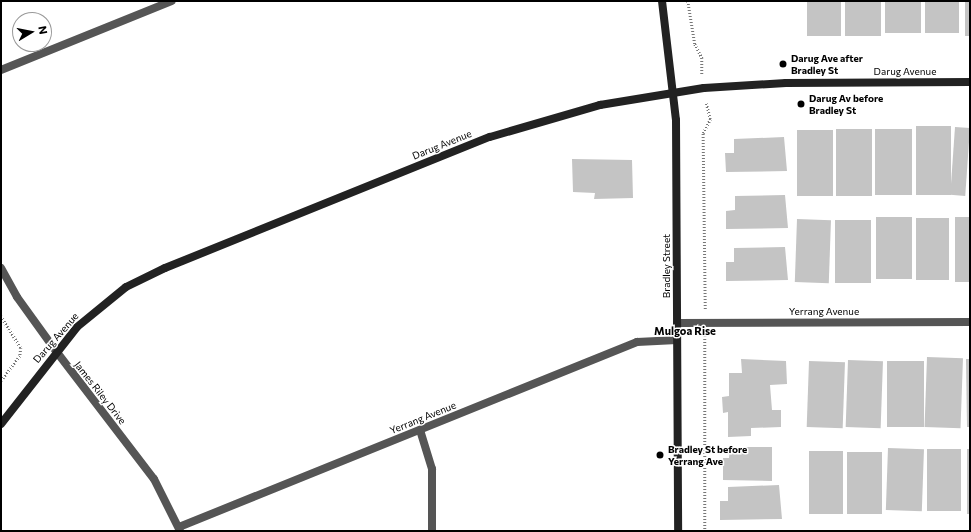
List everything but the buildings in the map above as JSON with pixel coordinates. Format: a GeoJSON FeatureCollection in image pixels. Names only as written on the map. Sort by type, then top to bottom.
{"type":"FeatureCollection","features":[{"type":"Feature","properties":{"kind":"street"},"geometry":{"type":"LineString","coordinates":[[1,70],[172,1]]}},
{"type":"Feature","properties":{"kind":"street","name":"Bradley Street"},"geometry":{"type":"LineString","coordinates":[[662,1],[674,92],[678,531]]}},
{"type":"Feature","properties":{"kind":"street","name":"Darug Avenue"},"geometry":{"type":"LineString","coordinates":[[1,424],[56,351],[77,327],[109,299],[165,268],[490,137],[594,107],[674,92],[786,83],[970,82]]}},
{"type":"Feature","properties":{"kind":"street","name":"James Riley Drive"},"geometry":{"type":"LineString","coordinates":[[1,268],[17,297],[56,351],[154,479],[179,529]]}},
{"type":"Feature","properties":{"kind":"street","name":"Yerrang Avenue"},"geometry":{"type":"LineString","coordinates":[[677,323],[970,322]]}},
{"type":"Feature","properties":{"kind":"street","name":"Yerrang Avenue"},"geometry":{"type":"LineString","coordinates":[[179,529],[637,342],[677,340]]}},
{"type":"Feature","properties":{"kind":"street"},"geometry":{"type":"LineString","coordinates":[[420,430],[432,469],[432,531]]}},
{"type":"Feature","properties":{"kind":"path"},"geometry":{"type":"LineString","coordinates":[[688,1],[695,44],[702,58],[701,68]]}},
{"type":"Feature","properties":{"kind":"path"},"geometry":{"type":"LineString","coordinates":[[705,308],[703,133],[710,119],[706,109]]}},
{"type":"Feature","properties":{"kind":"path"},"geometry":{"type":"LineString","coordinates":[[1,316],[21,348],[20,356],[1,381]]}},
{"type":"Feature","properties":{"kind":"path"},"geometry":{"type":"LineString","coordinates":[[705,336],[705,531]]}},
{"type":"Feature","properties":{"kind":"place","name":"Darug Ave after Bradley St"},"geometry":{"type":"Point","coordinates":[783,64]}},
{"type":"Feature","properties":{"kind":"place","name":"Darug Av before Bradley St"},"geometry":{"type":"Point","coordinates":[801,104]}},
{"type":"Feature","properties":{"kind":"place","name":"Bradley St before Yerrang Ave"},"geometry":{"type":"Point","coordinates":[660,455]}},
{"type":"Feature","properties":{"kind":"district","name":"Mulgoa Rise"},"geometry":{"type":"Point","coordinates":[685,331]}}]}
